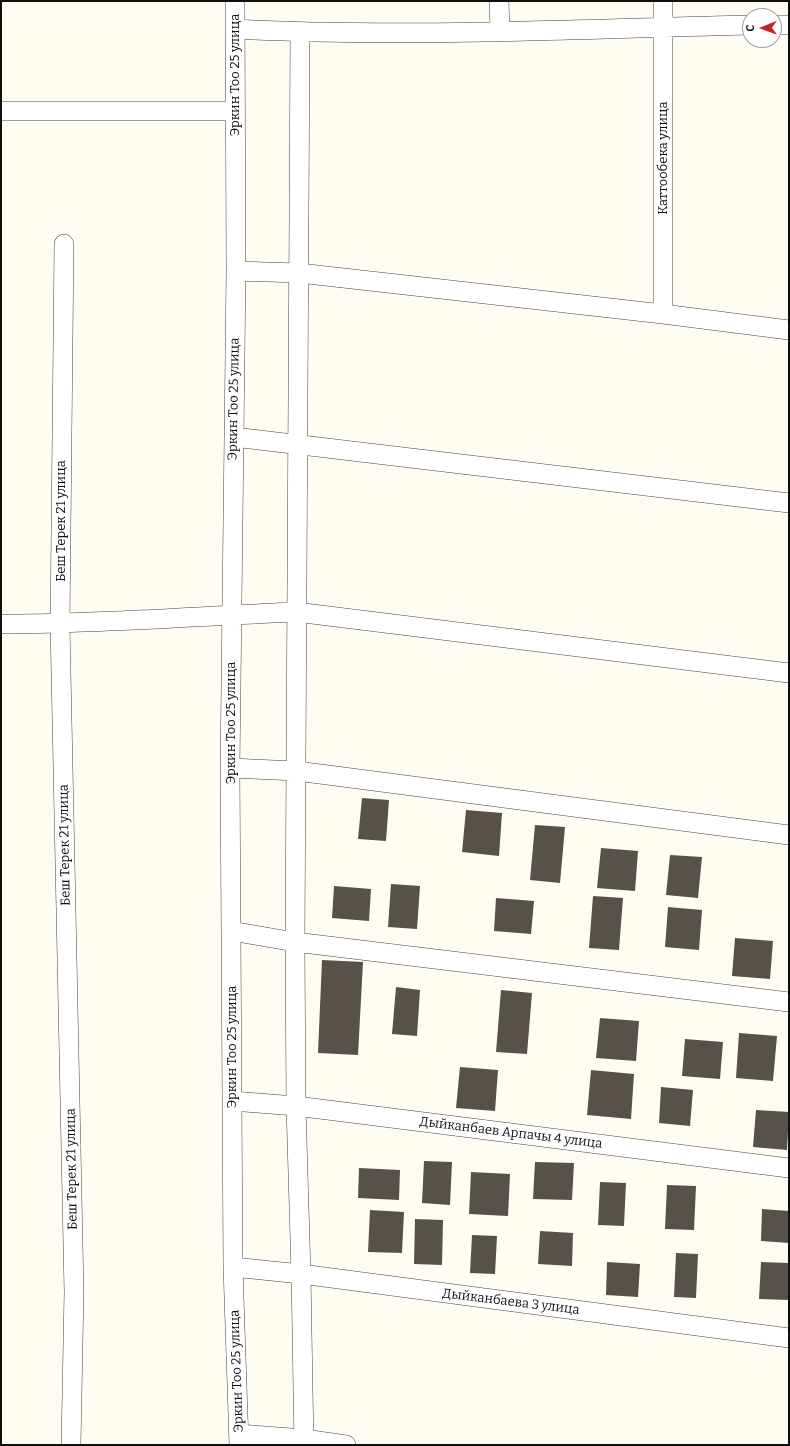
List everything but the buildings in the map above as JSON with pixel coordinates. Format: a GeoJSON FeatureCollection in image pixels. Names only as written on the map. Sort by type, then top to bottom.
{"type":"FeatureCollection","features":[{"type":"Feature","properties":{"kind":"street","name":"Эркин Тоо 25 улица"},"geometry":{"type":"LineString","coordinates":[[235,1],[236,271],[230,768],[233,1267],[239,1440]]}},
{"type":"Feature","properties":{"kind":"street"},"geometry":{"type":"LineString","coordinates":[[499,1],[500,31]]}},
{"type":"Feature","properties":{"kind":"street","name":"Каттообека улица"},"geometry":{"type":"LineString","coordinates":[[663,1],[663,314]]}},
{"type":"Feature","properties":{"kind":"street"},"geometry":{"type":"LineString","coordinates":[[235,29],[300,32],[500,31],[742,25]]}},
{"type":"Feature","properties":{"kind":"street"},"geometry":{"type":"LineString","coordinates":[[300,32],[295,942],[296,1106],[304,1442]]}},
{"type":"Feature","properties":{"kind":"street"},"geometry":{"type":"LineString","coordinates":[[1,111],[235,110]]}},
{"type":"Feature","properties":{"kind":"street","name":"Беш Терек 21 улица"},"geometry":{"type":"LineString","coordinates":[[64,244],[60,624],[74,1292],[71,1445]]}},
{"type":"Feature","properties":{"kind":"street"},"geometry":{"type":"LineString","coordinates":[[236,271],[299,273],[663,314],[789,330]]}},
{"type":"Feature","properties":{"kind":"street"},"geometry":{"type":"LineString","coordinates":[[234,437],[789,503]]}},
{"type":"Feature","properties":{"kind":"street"},"geometry":{"type":"LineString","coordinates":[[1,624],[60,624],[231,614],[296,612],[789,673]]}},
{"type":"Feature","properties":{"kind":"street"},"geometry":{"type":"LineString","coordinates":[[230,768],[296,771],[789,835]]}},
{"type":"Feature","properties":{"kind":"street"},"geometry":{"type":"LineString","coordinates":[[231,931],[295,942],[789,1002]]}},
{"type":"Feature","properties":{"kind":"street","name":"Дыйканбаев Арпачы 4 улица"},"geometry":{"type":"LineString","coordinates":[[232,1101],[296,1106],[789,1168]]}},
{"type":"Feature","properties":{"kind":"street","name":"Дыйканбаева 3 улица"},"geometry":{"type":"LineString","coordinates":[[233,1267],[301,1274],[789,1338]]}},
{"type":"Feature","properties":{"kind":"street"},"geometry":{"type":"LineString","coordinates":[[239,1440],[346,1445]]}}]}
